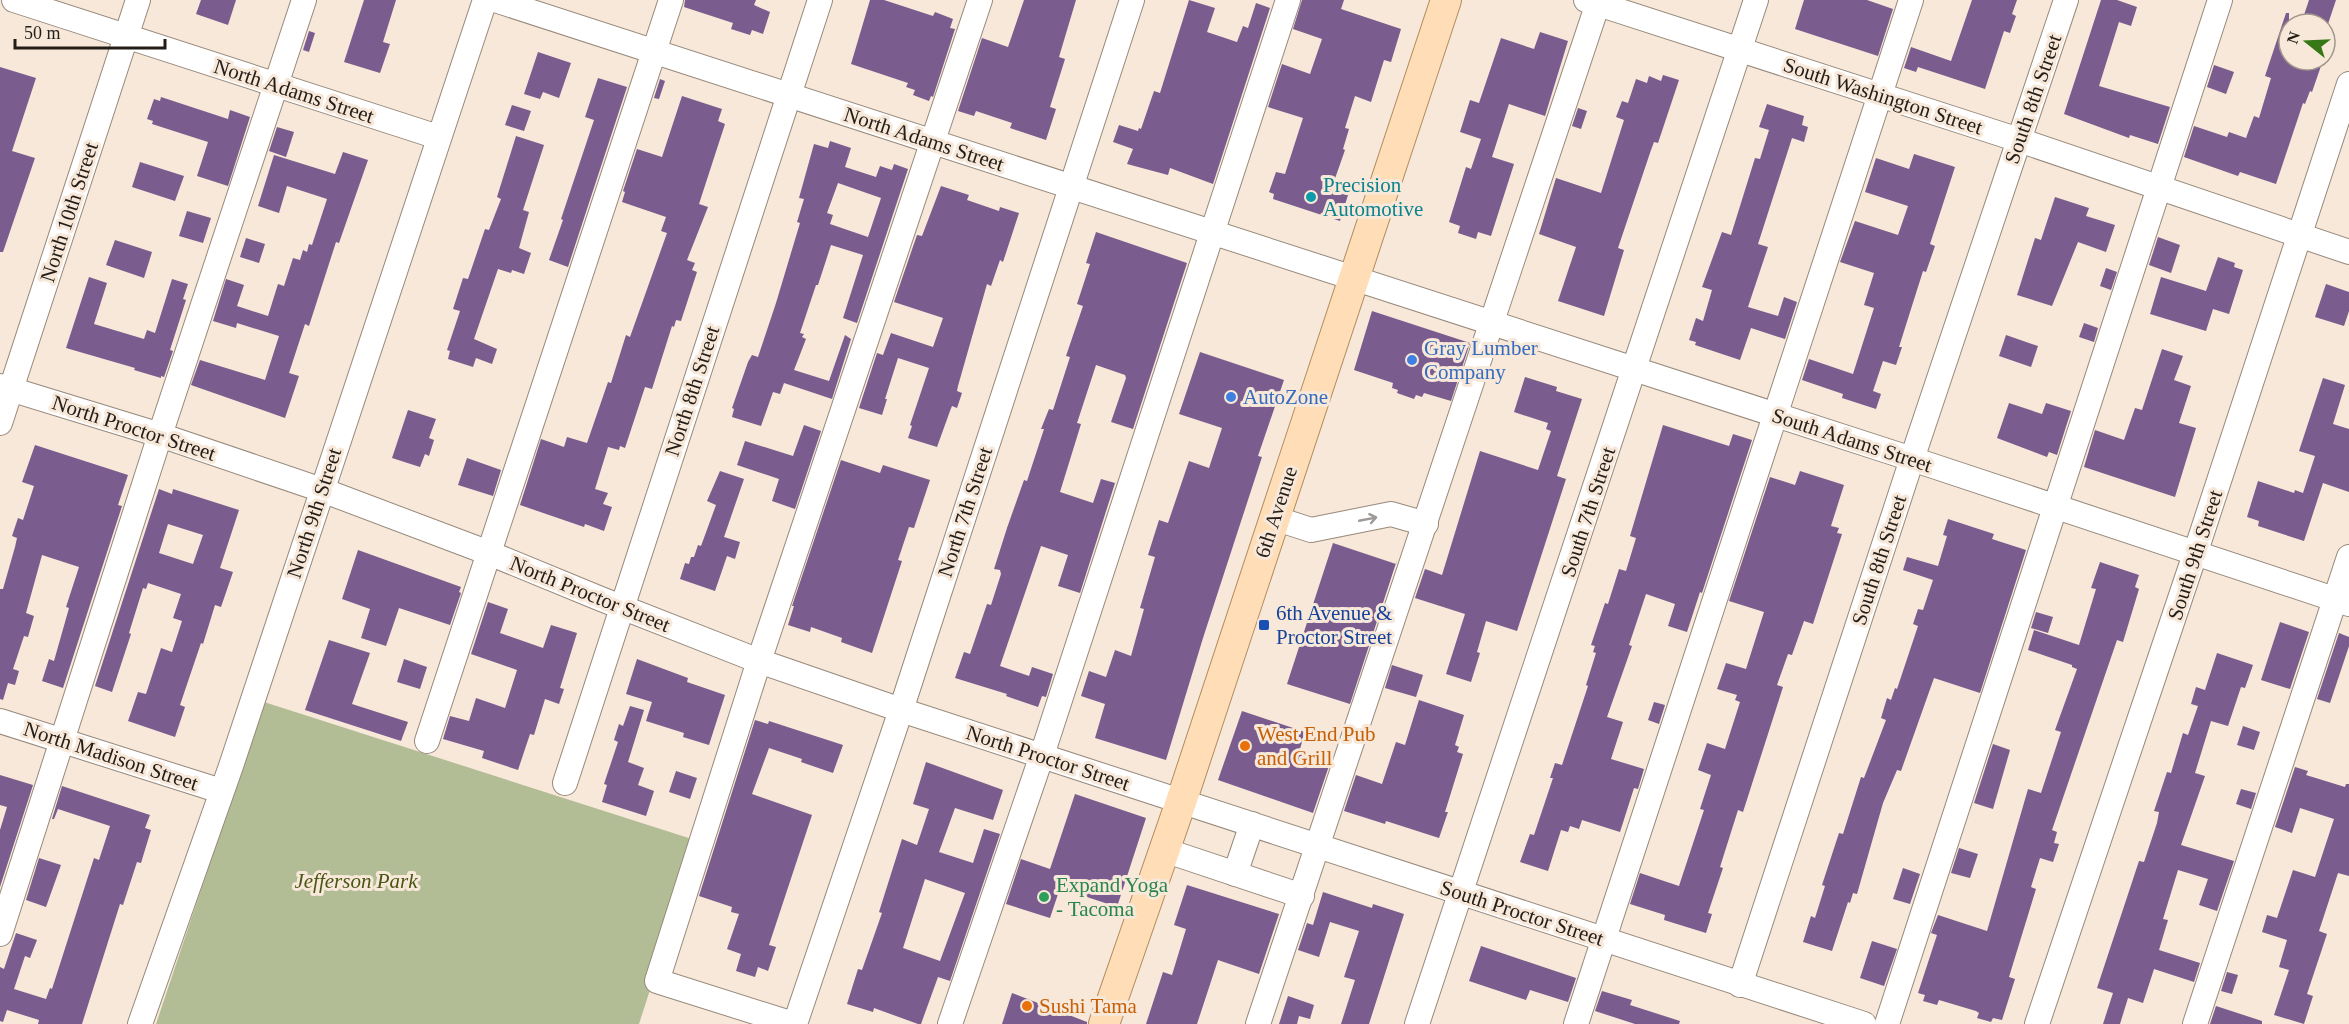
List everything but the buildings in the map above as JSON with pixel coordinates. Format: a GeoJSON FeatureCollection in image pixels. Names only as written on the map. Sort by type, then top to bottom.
{"type":"FeatureCollection","features":[{"type":"Feature","properties":{"kind":"main road","name":"6th Avenue"},"geometry":{"type":"LineString","coordinates":[[1104,1024],[1181,802],[1446,0]]}},
{"type":"Feature","properties":{"kind":"street","name":"North Adams Street"},"geometry":{"type":"LineString","coordinates":[[14,0],[438,137]]}},
{"type":"Feature","properties":{"kind":"street","name":"North 10th Street"},"geometry":{"type":"LineString","coordinates":[[0,423],[5,388],[138,0]]}},
{"type":"Feature","properties":{"kind":"street"},"geometry":{"type":"LineString","coordinates":[[0,934],[160,435],[304,0]]}},
{"type":"Feature","properties":{"kind":"street","name":"North 9th Street"},"geometry":{"type":"LineString","coordinates":[[140,1024],[235,755],[485,0]]}},
{"type":"Feature","properties":{"kind":"street","name":"North Adams Street"},"geometry":{"type":"LineString","coordinates":[[495,0],[1353,278]]}},
{"type":"Feature","properties":{"kind":"street"},"geometry":{"type":"LineString","coordinates":[[427,741],[671,0]]}},
{"type":"Feature","properties":{"kind":"street","name":"North 8th Street"},"geometry":{"type":"LineString","coordinates":[[565,783],[820,0]]}},
{"type":"Feature","properties":{"kind":"street"},"geometry":{"type":"LineString","coordinates":[[794,1024],[657,981],[759,661],[980,0]]}},
{"type":"Feature","properties":{"kind":"street","name":"North 7th Street"},"geometry":{"type":"LineString","coordinates":[[794,1024],[901,710],[1132,0]]}},
{"type":"Feature","properties":{"kind":"street"},"geometry":{"type":"LineString","coordinates":[[950,1024],[1042,755],[1288,0]]}},
{"type":"Feature","properties":{"kind":"street","name":"South 7th Street"},"geometry":{"type":"LineString","coordinates":[[1417,1024],[1462,894],[1756,0]]}},
{"type":"Feature","properties":{"kind":"street"},"geometry":{"type":"LineString","coordinates":[[1576,1024],[1911,0]]}},
{"type":"Feature","properties":{"kind":"street","name":"South 8th Street"},"geometry":{"type":"LineString","coordinates":[[1740,985],[1912,459],[2066,0]]}},
{"type":"Feature","properties":{"kind":"street"},"geometry":{"type":"LineString","coordinates":[[1887,1024],[2220,0]]}},
{"type":"Feature","properties":{"kind":"street"},"geometry":{"type":"LineString","coordinates":[[1258,1024],[1426,524],[1594,1]]}},
{"type":"Feature","properties":{"kind":"street","name":"South Washington Street"},"geometry":{"type":"LineString","coordinates":[[1594,1],[2019,140],[2349,252]]}},
{"type":"Feature","properties":{"kind":"street","name":"South 9th Street"},"geometry":{"type":"LineString","coordinates":[[2037,1024],[2195,554],[2349,84]]}},
{"type":"Feature","properties":{"kind":"street","name":"South Adams Street"},"geometry":{"type":"LineString","coordinates":[[1353,278],[1912,459],[2342,602]]}},
{"type":"Feature","properties":{"kind":"street","name":"North Proctor Street"},"geometry":{"type":"LineString","coordinates":[[5,388],[160,435],[322,490],[489,553],[759,661],[1181,802]]}},
{"type":"Feature","properties":{"kind":"street"},"geometry":{"type":"LineString","coordinates":[[1274,518],[1311,530],[1391,514],[1426,524]]}},
{"type":"Feature","properties":{"kind":"street"},"geometry":{"type":"LineString","coordinates":[[2195,1024],[2342,602],[2349,557]]}},
{"type":"Feature","properties":{"kind":"street","name":"North Madison Street"},"geometry":{"type":"LineString","coordinates":[[0,721],[221,791]]}},
{"type":"Feature","properties":{"kind":"street","name":"South Proctor Street"},"geometry":{"type":"LineString","coordinates":[[1181,802],[1864,1024]]}},
{"type":"Feature","properties":{"kind":"street"},"geometry":{"type":"LineString","coordinates":[[1236,874],[1252,824]]}},
{"type":"Feature","properties":{"kind":"street"},"geometry":{"type":"LineString","coordinates":[[1164,850],[1302,896]]}},
{"type":"Feature","properties":{"kind":"green space","name":"Jefferson Park"},"geometry":{"type":"Polygon","coordinates":[[[264,702],[698,841],[639,1024],[156,1024],[264,702]]]}},
{"type":"Feature","properties":{"kind":"place","name":"Precision Automotive"},"geometry":{"type":"Point","coordinates":[1311,197]}},
{"type":"Feature","properties":{"kind":"place","name":"Gray Lumber Company"},"geometry":{"type":"Point","coordinates":[1412,360]}},
{"type":"Feature","properties":{"kind":"place","name":"AutoZone"},"geometry":{"type":"Point","coordinates":[1231,397]}},
{"type":"Feature","properties":{"kind":"place","name":"6th Avenue & Proctor Street"},"geometry":{"type":"Point","coordinates":[1264,625]}},
{"type":"Feature","properties":{"kind":"place","name":"West End Pub and Grill"},"geometry":{"type":"Point","coordinates":[1245,746]}},
{"type":"Feature","properties":{"kind":"place","name":"Expand Yoga - Tacoma"},"geometry":{"type":"Point","coordinates":[1044,897]}},
{"type":"Feature","properties":{"kind":"place","name":"Sushi Tama"},"geometry":{"type":"Point","coordinates":[1027,1006]}}]}
